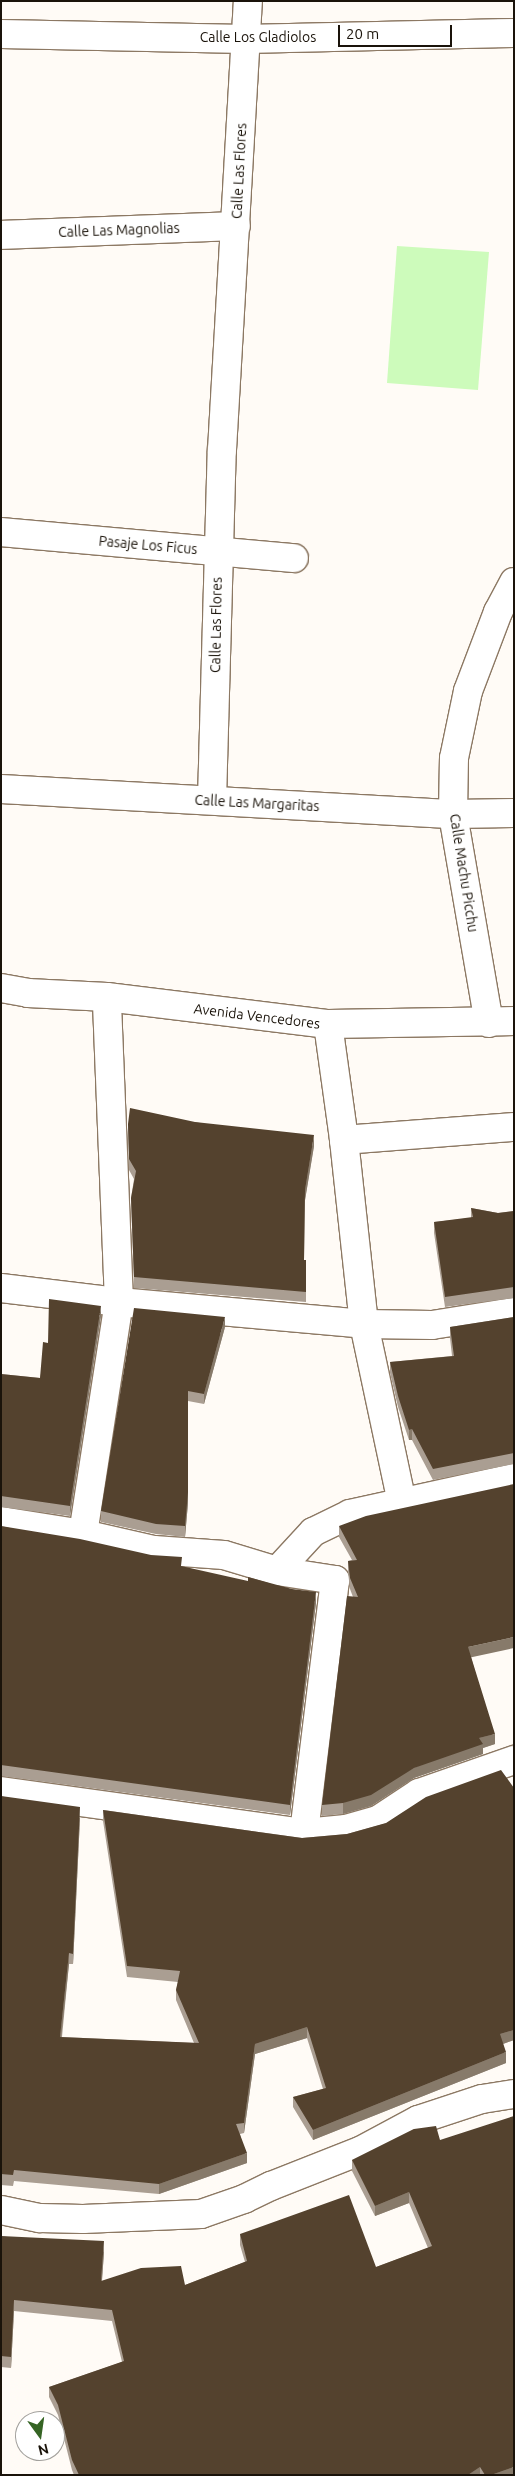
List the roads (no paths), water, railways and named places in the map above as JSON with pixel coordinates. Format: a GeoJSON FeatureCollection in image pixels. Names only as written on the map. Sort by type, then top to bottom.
{"type":"FeatureCollection","features":[{"type":"Feature","properties":{"kind":"street","name":"Calle Las Flores"},"geometry":{"type":"LineString","coordinates":[[212,800],[222,450],[230,341],[248,1]]}},
{"type":"Feature","properties":{"kind":"street","name":"Calle Los Gladiolos"},"geometry":{"type":"LineString","coordinates":[[1,34],[245,38],[514,33]]}},
{"type":"Feature","properties":{"kind":"street","name":"Calle Las Magnolias"},"geometry":{"type":"LineString","coordinates":[[1,235],[236,226]]}},
{"type":"Feature","properties":{"kind":"street","name":"Pasaje Los Ficus"},"geometry":{"type":"LineString","coordinates":[[1,532],[294,558]]}},
{"type":"Feature","properties":{"kind":"street","name":"Calle Machu Picchu"},"geometry":{"type":"LineString","coordinates":[[501,1022],[453,814],[454,758],[468,691],[498,612],[514,582]]}},
{"type":"Feature","properties":{"kind":"street","name":"Calle Las Margaritas"},"geometry":{"type":"LineString","coordinates":[[1,788],[453,814],[514,813]]}},
{"type":"Feature","properties":{"kind":"street","name":"Avenida Vencedores"},"geometry":{"type":"LineString","coordinates":[[1,988],[28,993],[107,997],[328,1024],[501,1022]]}},
{"type":"Feature","properties":{"kind":"street"},"geometry":{"type":"LineString","coordinates":[[83,1534],[119,1302],[107,997]]}},
{"type":"Feature","properties":{"kind":"street"},"geometry":{"type":"LineString","coordinates":[[328,1024],[344,1140],[364,1324],[402,1503]]}},
{"type":"Feature","properties":{"kind":"street"},"geometry":{"type":"LineString","coordinates":[[344,1140],[514,1127]]}},
{"type":"Feature","properties":{"kind":"street"},"geometry":{"type":"LineString","coordinates":[[1,1288],[119,1302],[364,1324],[432,1325],[514,1312]]}},
{"type":"Feature","properties":{"kind":"street"},"geometry":{"type":"LineString","coordinates":[[277,1571],[313,1532],[350,1514],[514,1478]]}},
{"type":"Feature","properties":{"kind":"street"},"geometry":{"type":"LineString","coordinates":[[1,1521],[83,1534],[154,1550],[224,1555],[277,1571],[335,1580],[304,1833]]}},
{"type":"Feature","properties":{"kind":"street"},"geometry":{"type":"LineString","coordinates":[[1,1790],[304,1833],[346,1829],[378,1820],[419,1793],[514,1760]]}},
{"type":"Feature","properties":{"kind":"street"},"geometry":{"type":"LineString","coordinates":[[1,2210],[40,2218],[74,2219],[201,2214],[244,2199],[360,2151],[418,2120],[482,2099],[514,2094]]}}]}
